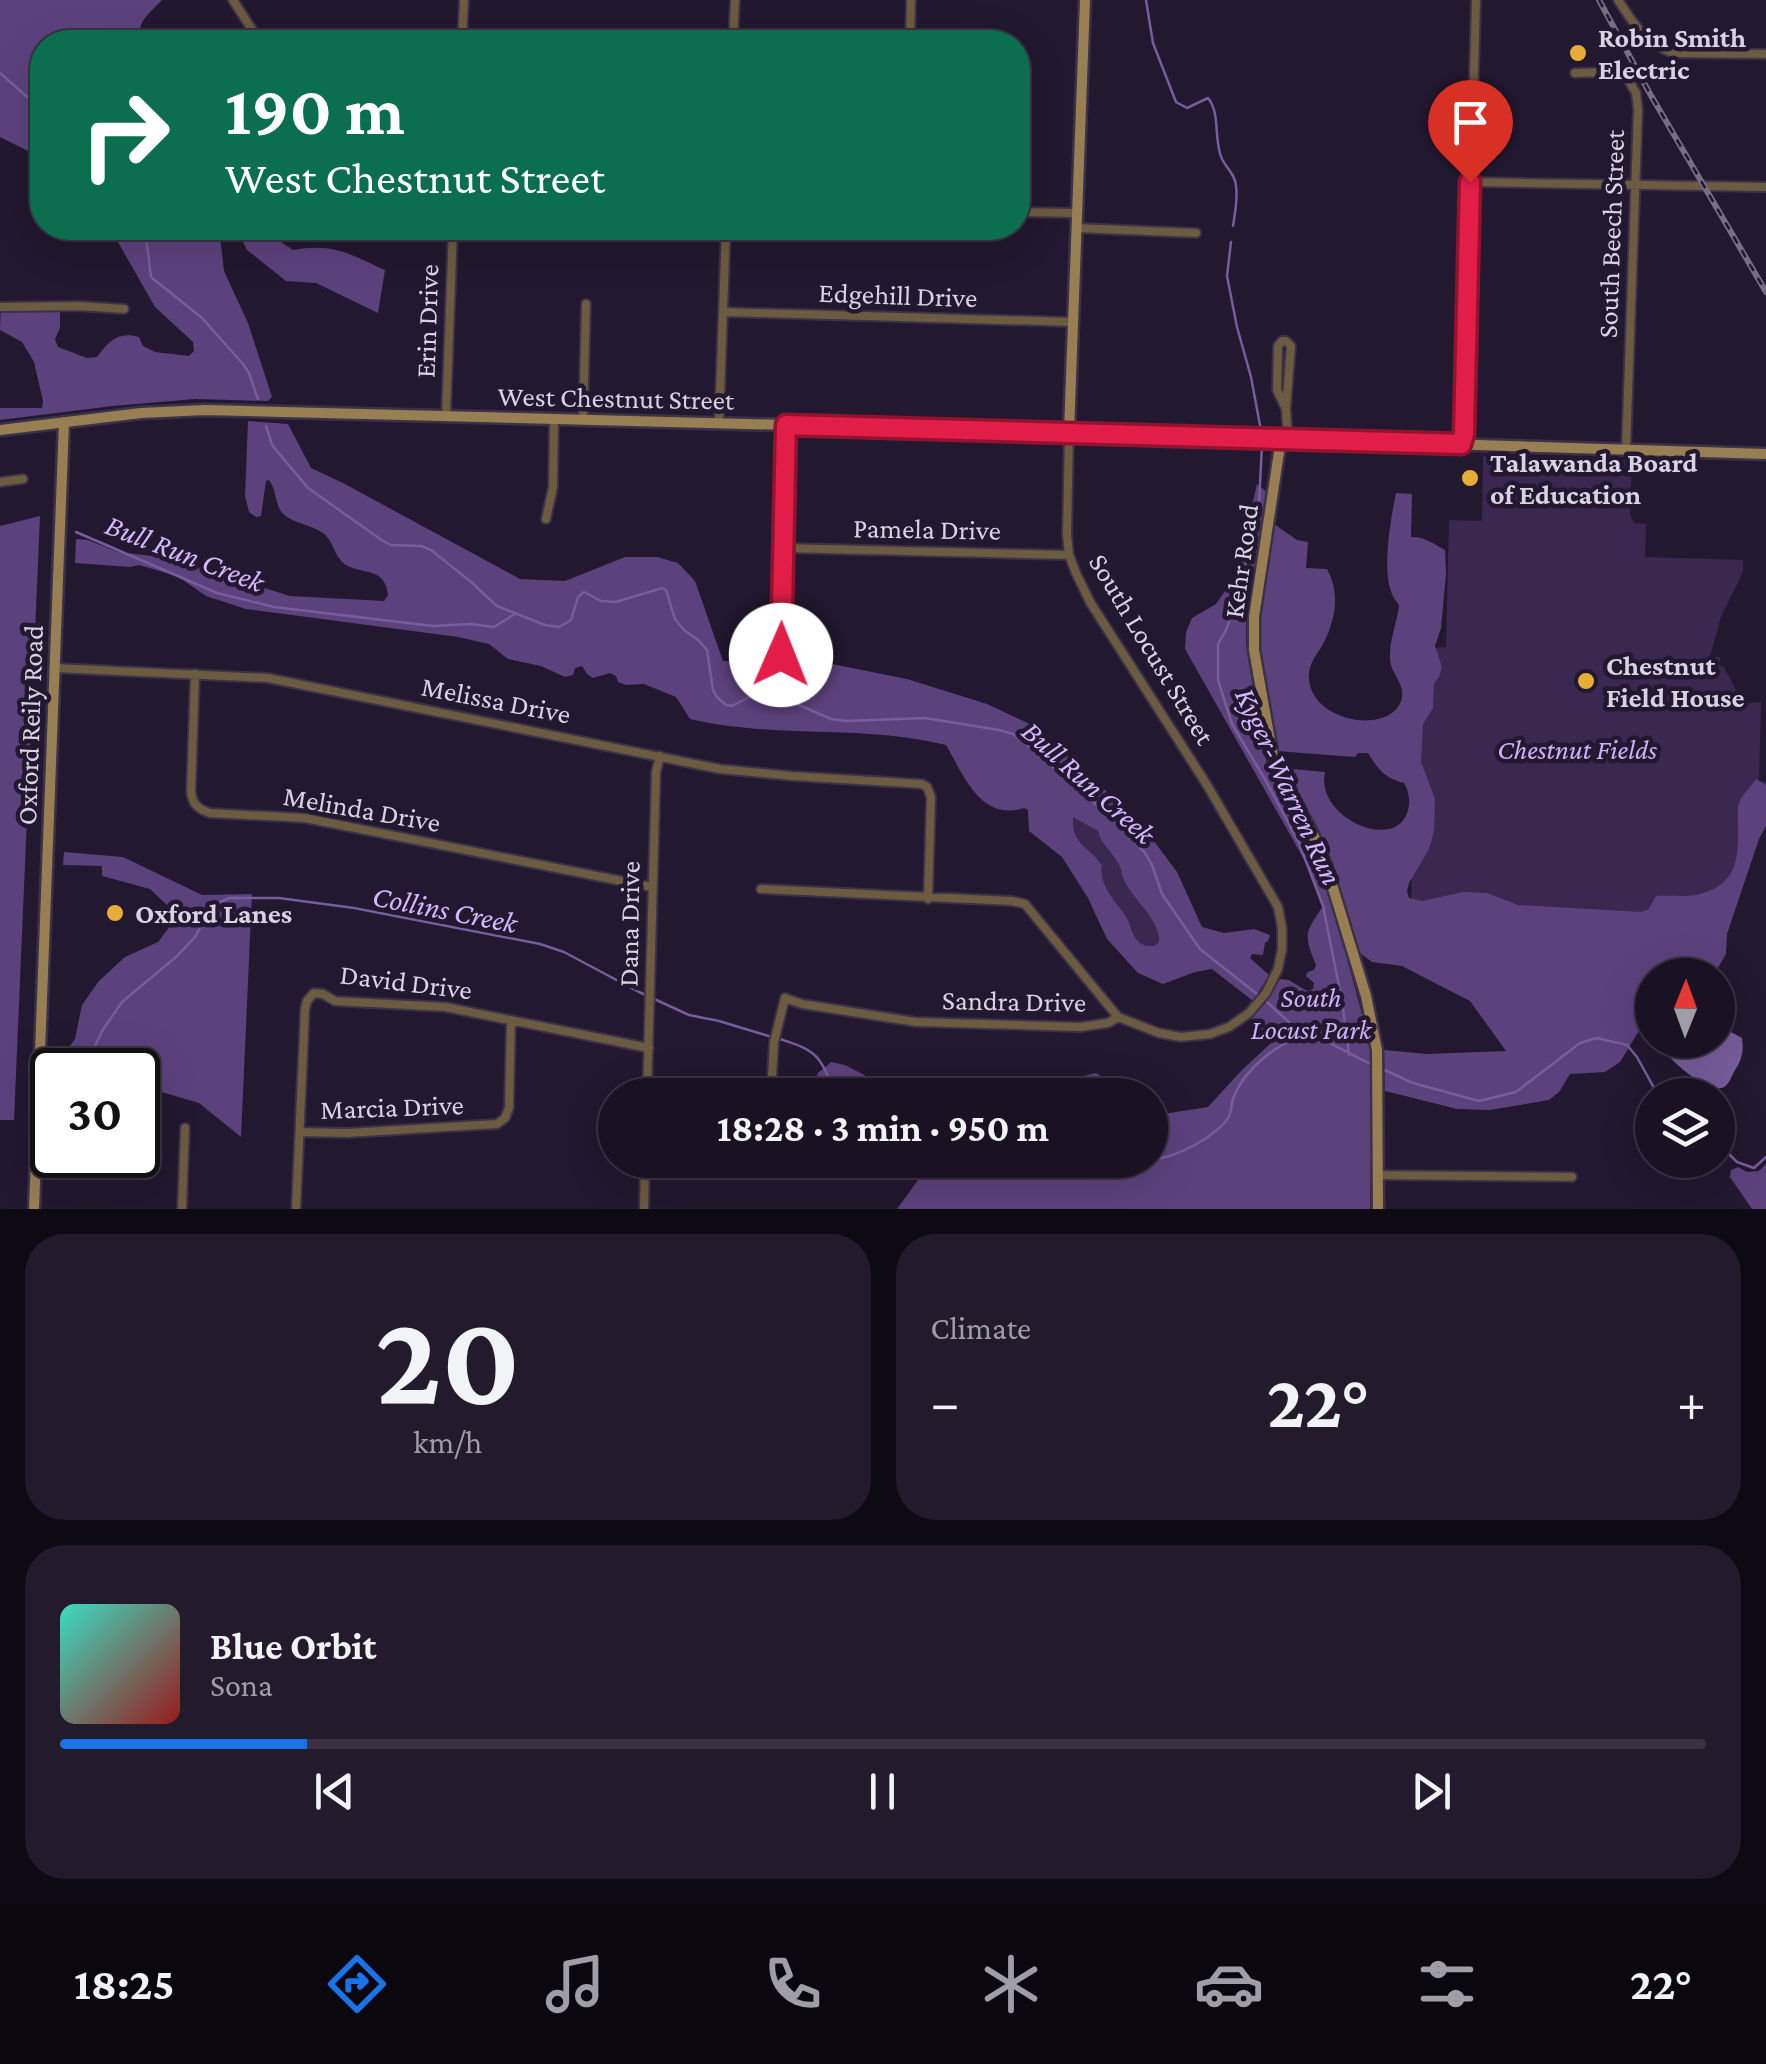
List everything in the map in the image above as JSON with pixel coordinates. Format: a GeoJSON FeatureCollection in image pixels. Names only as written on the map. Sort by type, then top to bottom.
{"type":"FeatureCollection","features":[{"type":"Feature","properties":{"kind":"main road","name":"South Locust Street"},"geometry":{"type":"LineString","coordinates":[[1069,432],[1084,0]]}},
{"type":"Feature","properties":{"kind":"main road","name":"West Chestnut Street"},"geometry":{"type":"LineString","coordinates":[[0,430],[141,413],[205,410],[1766,454]]}},
{"type":"Feature","properties":{"kind":"main road","name":"Oxford Reily Road"},"geometry":{"type":"LineString","coordinates":[[34,1209],[64,422]]}},
{"type":"Feature","properties":{"kind":"main road","name":"Kehr Road"},"geometry":{"type":"LineString","coordinates":[[1284,439],[1254,617],[1254,650],[1274,763],[1326,865],[1366,996],[1377,1050],[1378,1209]]}},
{"type":"Feature","properties":{"kind":"street"},"geometry":{"type":"LineString","coordinates":[[233,0],[252,30]]}},
{"type":"Feature","properties":{"kind":"street"},"geometry":{"type":"LineString","coordinates":[[463,30],[464,0]]}},
{"type":"Feature","properties":{"kind":"street"},"geometry":{"type":"LineString","coordinates":[[734,30],[735,0]]}},
{"type":"Feature","properties":{"kind":"street"},"geometry":{"type":"LineString","coordinates":[[911,30],[912,0]]}},
{"type":"Feature","properties":{"kind":"street"},"geometry":{"type":"LineString","coordinates":[[1461,444],[1476,0]]}},
{"type":"Feature","properties":{"kind":"street"},"geometry":{"type":"LineString","coordinates":[[1618,0],[1638,30],[1659,48],[1673,53],[1766,54]]}},
{"type":"Feature","properties":{"kind":"street","name":"South Beech Street"},"geometry":{"type":"LineString","coordinates":[[1575,73],[1619,72],[1631,81],[1636,93],[1626,449]]}},
{"type":"Feature","properties":{"kind":"street"},"geometry":{"type":"LineString","coordinates":[[1470,182],[1766,187]]}},
{"type":"Feature","properties":{"kind":"street"},"geometry":{"type":"LineString","coordinates":[[1030,212],[1077,214]]}},
{"type":"Feature","properties":{"kind":"street"},"geometry":{"type":"LineString","coordinates":[[1076,228],[1196,233]]}},
{"type":"Feature","properties":{"kind":"street","name":"Erin Drive"},"geometry":{"type":"LineString","coordinates":[[446,416],[453,240]]}},
{"type":"Feature","properties":{"kind":"street"},"geometry":{"type":"LineString","coordinates":[[718,423],[726,240]]}},
{"type":"Feature","properties":{"kind":"street"},"geometry":{"type":"LineString","coordinates":[[583,420],[586,304]]}},
{"type":"Feature","properties":{"kind":"street"},"geometry":{"type":"LineString","coordinates":[[0,307],[124,309]]}},
{"type":"Feature","properties":{"kind":"street","name":"Edgehill Drive"},"geometry":{"type":"LineString","coordinates":[[723,312],[1073,322]]}},
{"type":"Feature","properties":{"kind":"street"},"geometry":{"type":"LineString","coordinates":[[1284,439],[1286,409],[1290,346],[1282,341],[1278,346],[1277,390],[1286,409]]}},
{"type":"Feature","properties":{"kind":"street"},"geometry":{"type":"LineString","coordinates":[[546,518],[553,487],[554,419]]}},
{"type":"Feature","properties":{"kind":"street"},"geometry":{"type":"LineString","coordinates":[[781,655],[786,425]]}},
{"type":"Feature","properties":{"kind":"street","name":"South Locust Street"},"geometry":{"type":"LineString","coordinates":[[1069,432],[1069,555],[1090,602],[1264,881],[1278,907],[1282,939]]}},
{"type":"Feature","properties":{"kind":"street"},"geometry":{"type":"LineString","coordinates":[[0,482],[24,478]]}},
{"type":"Feature","properties":{"kind":"street","name":"Pamela Drive"},"geometry":{"type":"LineString","coordinates":[[783,548],[1069,555]]}},
{"type":"Feature","properties":{"kind":"street","name":"Melissa Drive"},"geometry":{"type":"LineString","coordinates":[[54,668],[268,678],[730,770],[916,784],[926,787],[931,796],[928,898]]}},
{"type":"Feature","properties":{"kind":"street","name":"Melinda Drive"},"geometry":{"type":"LineString","coordinates":[[195,674],[191,791],[192,799],[202,810],[305,818],[652,887]]}},
{"type":"Feature","properties":{"kind":"street","name":"Dana Drive"},"geometry":{"type":"LineString","coordinates":[[647,1078],[656,772],[660,756]]}},
{"type":"Feature","properties":{"kind":"street"},"geometry":{"type":"LineString","coordinates":[[761,889],[1026,904],[1118,1017]]}},
{"type":"Feature","properties":{"kind":"street","name":"Sandra Drive"},"geometry":{"type":"LineString","coordinates":[[771,1078],[783,999],[916,1022],[1080,1026],[1108,1023],[1118,1017],[1171,1036],[1210,1034],[1249,1014],[1266,993],[1278,969],[1282,939]]}},
{"type":"Feature","properties":{"kind":"street","name":"David Drive"},"geometry":{"type":"LineString","coordinates":[[296,1209],[305,1009],[314,993],[335,1001],[445,1007],[648,1048]]}},
{"type":"Feature","properties":{"kind":"street","name":"Marcia Drive"},"geometry":{"type":"LineString","coordinates":[[300,1132],[497,1124],[505,1118],[508,1108],[511,1020]]}},
{"type":"Feature","properties":{"kind":"street"},"geometry":{"type":"LineString","coordinates":[[182,1209],[185,1128]]}},
{"type":"Feature","properties":{"kind":"street"},"geometry":{"type":"LineString","coordinates":[[1378,1175],[1572,1177]]}},
{"type":"Feature","properties":{"kind":"street"},"geometry":{"type":"LineString","coordinates":[[644,1209],[645,1178]]}},
{"type":"Feature","properties":{"kind":"green space"},"geometry":{"type":"Polygon","coordinates":[[[0,0],[162,0],[140,30],[30,30],[30,152],[0,137],[0,0]]]}},
{"type":"Feature","properties":{"kind":"green space"},"geometry":{"type":"Polygon","coordinates":[[[117,240],[220,240],[224,271],[248,323],[272,397],[268,401],[195,399],[0,420],[0,408],[42,408],[43,401],[34,362],[22,342],[0,330],[1,301],[51,304],[60,311],[55,339],[58,347],[87,358],[97,357],[110,342],[125,335],[139,337],[143,346],[155,352],[189,356],[194,351],[193,342],[155,307],[117,240]]]}},
{"type":"Feature","properties":{"kind":"green space"},"geometry":{"type":"Polygon","coordinates":[[[242,240],[278,240],[293,250],[331,249],[385,270],[378,313],[316,283],[286,281],[247,250],[242,240]]]}},
{"type":"Feature","properties":{"kind":"green space"},"geometry":{"type":"Polygon","coordinates":[[[248,421],[288,424],[311,468],[520,579],[565,581],[625,557],[657,557],[678,563],[695,581],[723,661],[822,662],[907,679],[987,704],[1036,727],[1139,821],[1177,872],[1202,927],[1224,933],[1254,929],[1270,935],[1263,955],[1252,954],[1250,958],[1269,975],[1253,1001],[1212,969],[1163,984],[1138,973],[1107,939],[1088,898],[1062,857],[1029,831],[1028,810],[1009,811],[985,802],[967,782],[946,745],[882,735],[754,729],[690,719],[676,697],[644,684],[626,685],[610,673],[593,678],[582,666],[565,677],[541,666],[508,659],[489,644],[246,609],[206,596],[177,576],[139,565],[75,563],[76,539],[88,540],[118,552],[169,558],[290,596],[384,601],[388,595],[383,580],[346,565],[323,533],[284,514],[269,480],[261,516],[249,512],[245,496],[248,421]],[[1073,817],[1075,834],[1102,865],[1105,887],[1136,939],[1143,945],[1154,946],[1159,942],[1155,925],[1128,887],[1098,831],[1073,817]]]}},
{"type":"Feature","properties":{"kind":"green space","name":"Chestnut Fields"},"geometry":{"type":"Polygon","coordinates":[[[1483,456],[1632,460],[1630,515],[1634,523],[1646,524],[1645,557],[1743,560],[1743,572],[1721,617],[1710,656],[1720,657],[1720,666],[1743,704],[1761,702],[1759,781],[1766,782],[1766,803],[1741,873],[1703,919],[1411,911],[1416,649],[1446,647],[1449,520],[1482,521],[1483,456]]]}},
{"type":"Feature","properties":{"kind":"green space","name":"South Locust Park"},"geometry":{"type":"Polygon","coordinates":[[[1257,484],[1268,493],[1246,614],[1246,645],[1260,732],[1273,773],[1307,830],[1321,863],[1365,1025],[1371,1055],[1370,1209],[897,1209],[916,1178],[1168,1178],[1168,1113],[1208,1107],[1271,1043],[1251,1019],[1280,979],[1307,991],[1313,989],[1314,983],[1306,976],[1316,965],[1308,934],[1323,906],[1310,870],[1185,649],[1192,618],[1216,604],[1236,575],[1257,484]]]}},
{"type":"Feature","properties":{"kind":"green space"},"geometry":{"type":"Polygon","coordinates":[[[1396,493],[1412,494],[1411,537],[1425,539],[1445,550],[1441,628],[1435,646],[1442,667],[1434,683],[1433,708],[1423,724],[1421,762],[1435,799],[1434,831],[1429,849],[1409,883],[1409,898],[1422,901],[1463,892],[1487,893],[1518,905],[1641,912],[1648,910],[1656,896],[1696,895],[1712,890],[1724,882],[1735,862],[1741,798],[1756,779],[1766,785],[1766,826],[1727,934],[1724,958],[1635,958],[1635,1037],[1620,1062],[1605,1072],[1570,1074],[1549,1100],[1490,1110],[1457,1109],[1385,1091],[1384,1050],[1427,1054],[1506,1051],[1470,1001],[1402,966],[1372,962],[1360,953],[1315,825],[1281,768],[1325,772],[1325,788],[1332,803],[1357,824],[1373,829],[1399,824],[1407,813],[1404,783],[1382,772],[1368,753],[1355,757],[1276,751],[1258,648],[1261,592],[1274,524],[1297,540],[1308,542],[1306,568],[1327,569],[1335,605],[1309,677],[1312,692],[1322,704],[1350,719],[1381,718],[1393,712],[1401,701],[1400,685],[1390,659],[1399,605],[1388,581],[1388,542],[1396,493]]]}},
{"type":"Feature","properties":{"kind":"green space"},"geometry":{"type":"Polygon","coordinates":[[[40,516],[14,1120],[0,1120],[0,526],[40,516]]]}},
{"type":"Feature","properties":{"kind":"green space"},"geometry":{"type":"Polygon","coordinates":[[[1072,816],[1098,831],[1116,860],[1128,887],[1155,925],[1159,942],[1153,947],[1135,938],[1106,889],[1102,865],[1079,840],[1072,816]]]}},
{"type":"Feature","properties":{"kind":"green space"},"geometry":{"type":"Polygon","coordinates":[[[64,852],[123,857],[202,895],[252,894],[241,1137],[199,1103],[160,1092],[160,1048],[69,1048],[75,1039],[82,1005],[99,981],[125,957],[158,942],[168,929],[168,906],[150,889],[102,876],[102,866],[63,865],[64,852]]]}},
{"type":"Feature","properties":{"kind":"green space"},"geometry":{"type":"Polygon","coordinates":[[[831,1062],[870,1078],[818,1078],[817,1074],[831,1062]]]}},
{"type":"Feature","properties":{"kind":"green space"},"geometry":{"type":"Polygon","coordinates":[[[1096,1073],[1104,1078],[1075,1078],[1096,1073]]]}},
{"type":"Feature","properties":{"kind":"green space"},"geometry":{"type":"Polygon","coordinates":[[[1766,1164],[1766,1209],[1752,1209],[1731,1178],[1735,1178],[1738,1167],[1747,1172],[1759,1171],[1766,1164]]]}},
{"type":"Feature","properties":{"kind":"shaded area"},"geometry":{"type":"Polygon","coordinates":[[[1735,1034],[1742,1038],[1742,1055],[1731,1078],[1695,1078],[1671,1058],[1735,1058],[1735,1034]]]}},
{"type":"Feature","properties":{"kind":"waterway","name":"Kyger-Warren Run"},"geometry":{"type":"LineString","coordinates":[[1146,0],[1153,43],[1176,102],[1187,108],[1208,98],[1212,104],[1219,151],[1235,182],[1233,226]]}},
{"type":"Feature","properties":{"kind":"waterway","name":"Bull Run Creek"},"geometry":{"type":"LineString","coordinates":[[0,73],[30,99]]}},
{"type":"Feature","properties":{"kind":"waterway","name":"Bull Run Creek"},"geometry":{"type":"LineString","coordinates":[[146,240],[151,277],[202,318],[243,364],[258,399]]}},
{"type":"Feature","properties":{"kind":"waterway","name":"Kyger-Warren Run"},"geometry":{"type":"LineString","coordinates":[[1231,242],[1227,276],[1262,436]]}},
{"type":"Feature","properties":{"kind":"waterway","name":"Bull Run Creek"},"geometry":{"type":"LineString","coordinates":[[266,426],[272,445],[308,488],[383,541],[431,550],[497,606],[559,627],[571,620],[578,597],[584,592],[601,601],[616,602],[666,590],[675,619],[707,650],[713,690],[726,705],[732,706],[753,695],[774,694],[831,719],[925,718],[1013,734],[1113,819],[1145,853],[1162,894],[1200,949],[1302,1034]]}},
{"type":"Feature","properties":{"kind":"waterway","name":"Kyger-Warren Run"},"geometry":{"type":"LineString","coordinates":[[1262,444],[1259,504],[1243,576],[1218,644],[1218,680],[1232,724],[1299,843],[1323,906],[1349,1055]]}},
{"type":"Feature","properties":{"kind":"waterway","name":"Bull Run Creek"},"geometry":{"type":"LineString","coordinates":[[76,532],[217,593],[274,607],[433,626],[494,627],[515,614]]}},
{"type":"Feature","properties":{"kind":"waterway","name":"Collins Creek"},"geometry":{"type":"LineString","coordinates":[[94,1048],[122,1002],[195,937],[212,906],[229,898],[279,898],[354,908],[540,944],[564,952],[689,1015],[772,1037]]}},
{"type":"Feature","properties":{"kind":"waterway","name":"Collins Creek"},"geometry":{"type":"LineString","coordinates":[[1168,1156],[1218,1130],[1230,1113],[1240,1085],[1254,1067],[1302,1034],[1373,1065]]}},
{"type":"Feature","properties":{"kind":"waterway","name":"Collins Creek"},"geometry":{"type":"LineString","coordinates":[[1380,1068],[1413,1083],[1479,1101],[1516,1092],[1580,1043],[1597,1038],[1627,1045],[1649,1078]]}},
{"type":"Feature","properties":{"kind":"waterway","name":"Collins Creek"},"geometry":{"type":"LineString","coordinates":[[780,1039],[816,1056],[829,1078]]}},
{"type":"Feature","properties":{"kind":"waterway","name":"Collins Creek"},"geometry":{"type":"LineString","coordinates":[[1735,1160],[1754,1168],[1766,1157]]}},
{"type":"Feature","properties":{"kind":"railway"},"geometry":{"type":"LineString","coordinates":[[1599,0],[1766,292]]}},
{"type":"Feature","properties":{"kind":"place","name":"Robin Smith Electric"},"geometry":{"type":"Point","coordinates":[1578,53]}},
{"type":"Feature","properties":{"kind":"place","name":"Talawanda Board of Education"},"geometry":{"type":"Point","coordinates":[1470,478]}},
{"type":"Feature","properties":{"kind":"place","name":"Chestnut Field House"},"geometry":{"type":"Point","coordinates":[1586,681]}},
{"type":"Feature","properties":{"kind":"place","name":"Oxford Lanes"},"geometry":{"type":"Point","coordinates":[115,913]}},
{"type":"Feature","properties":{"kind":"route"},"geometry":{"type":"LineString","coordinates":[[781,655],[786,425],[1461,444],[1470,182]]}}]}
